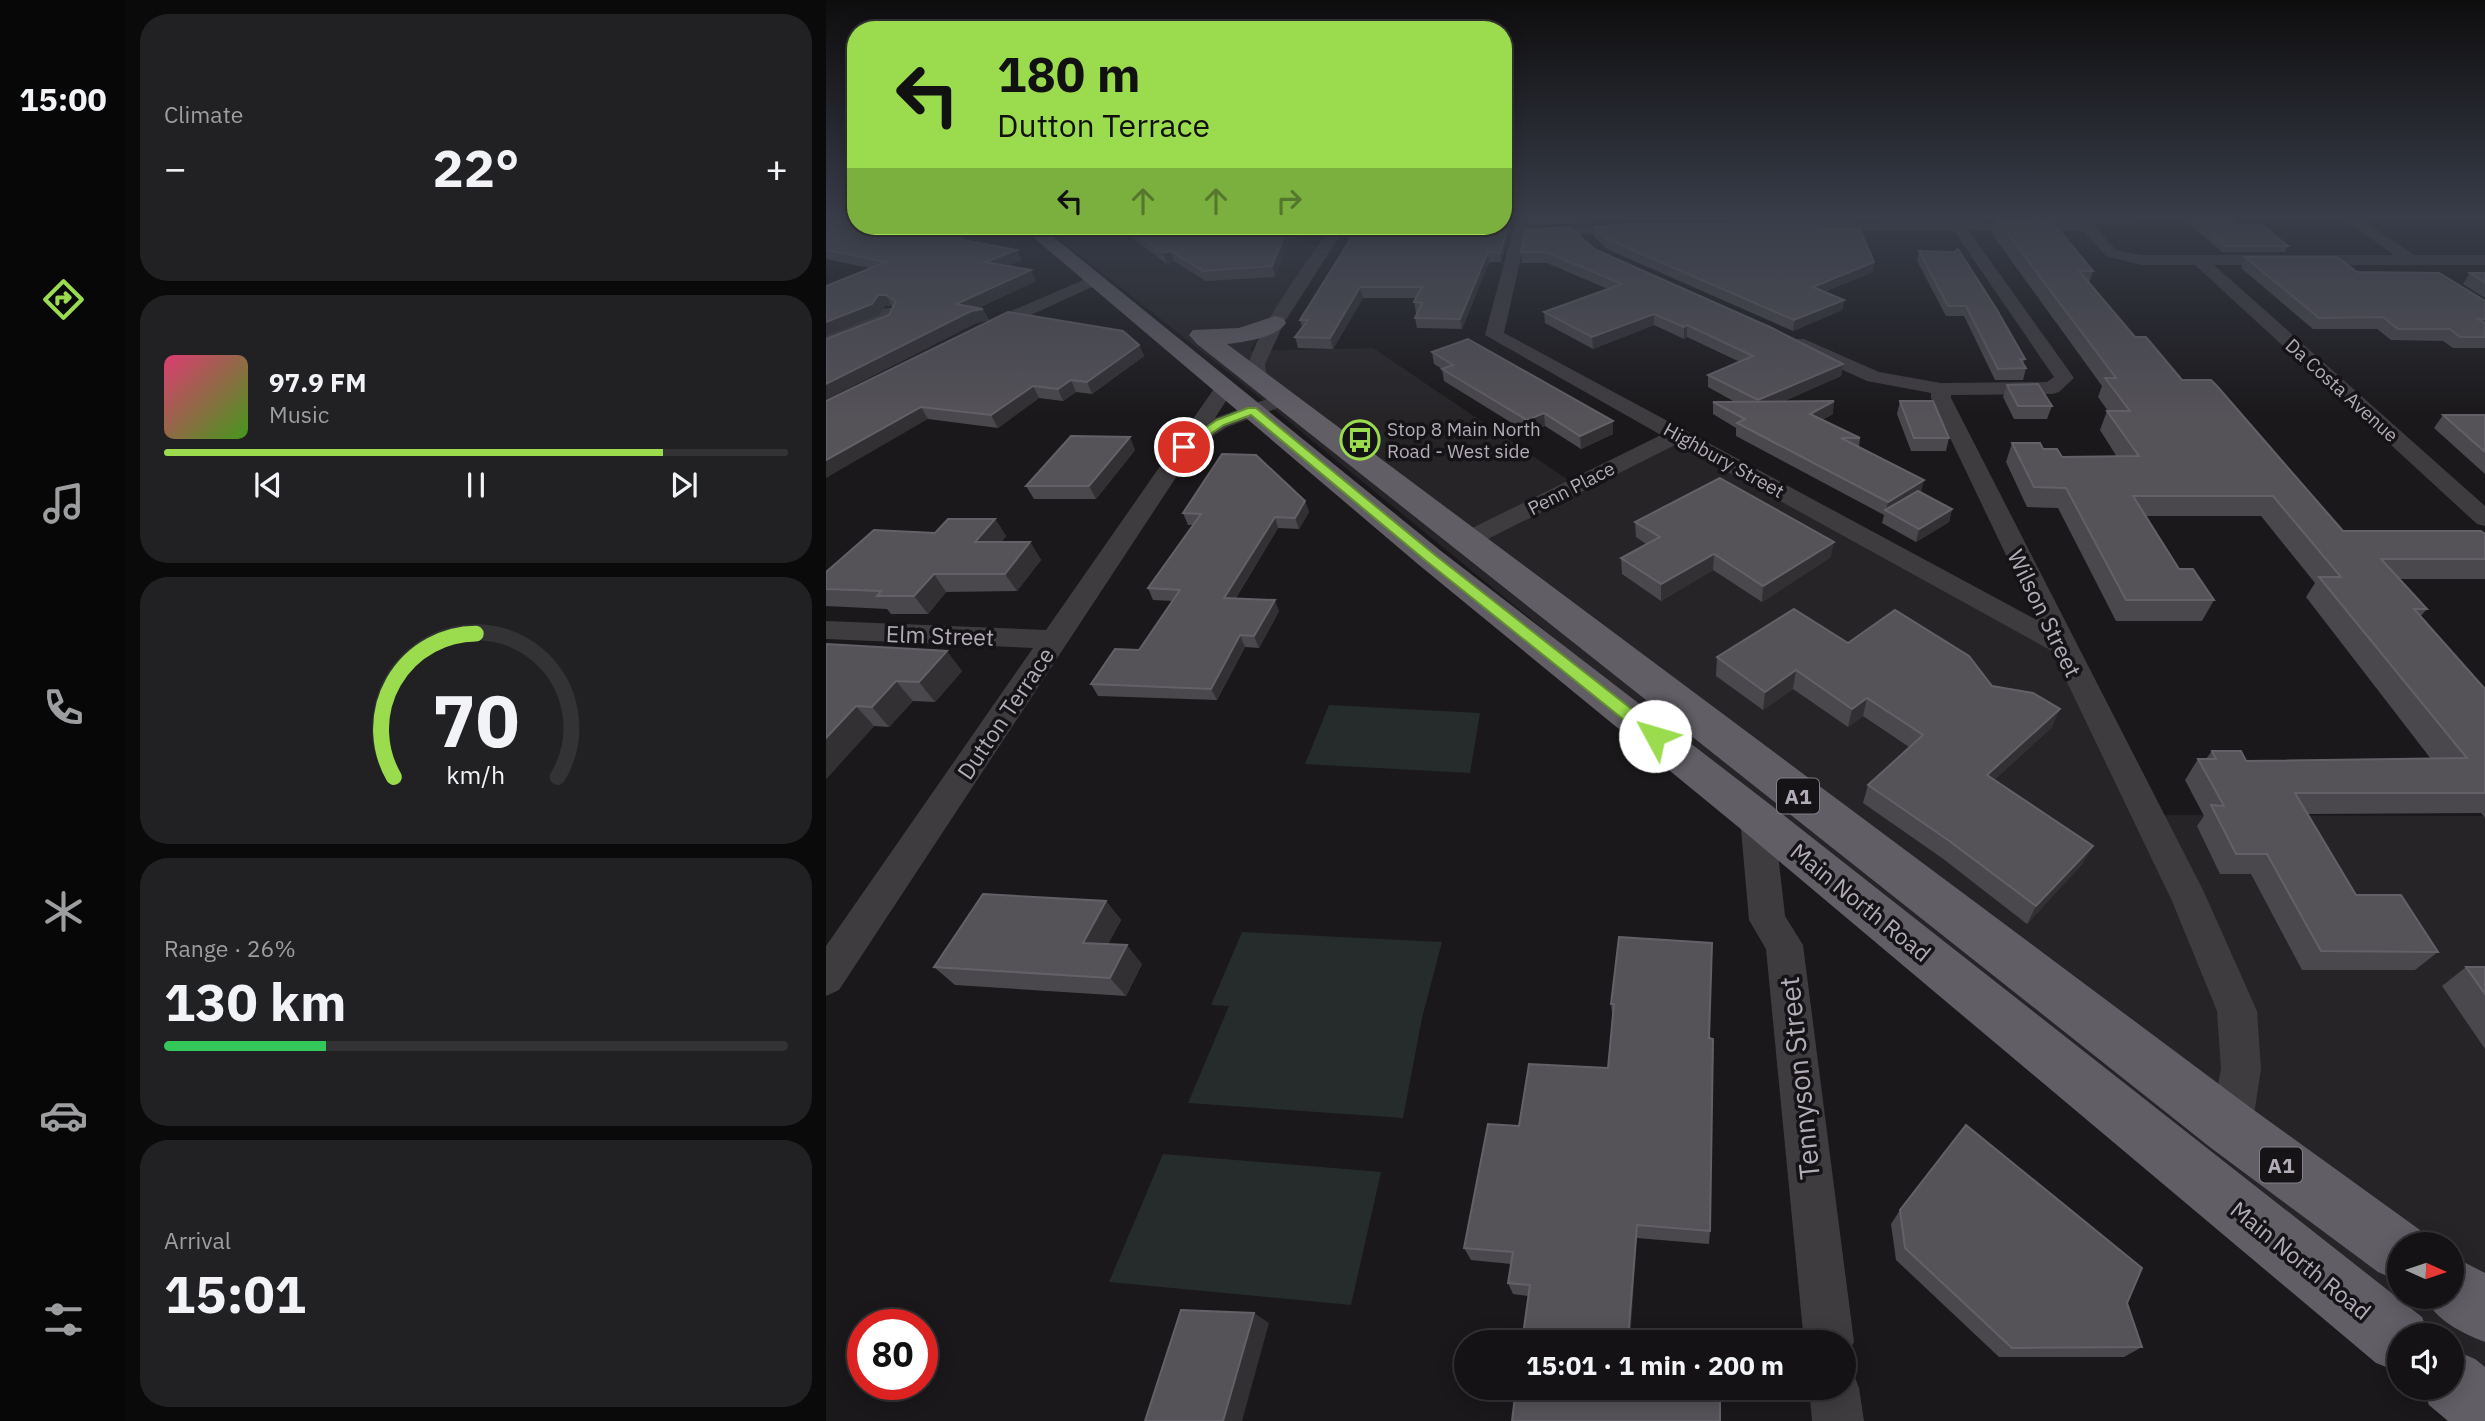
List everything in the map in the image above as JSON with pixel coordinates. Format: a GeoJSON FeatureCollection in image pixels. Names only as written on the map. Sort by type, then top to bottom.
{"type":"FeatureCollection","features":[{"type":"Feature","properties":{"kind":"highway","name":"Main North Road"},"geometry":{"type":"LineString","coordinates":[[1099,283],[1252,410],[1448,549],[2387,1242]]}},
{"type":"Feature","properties":{"kind":"highway","name":"Main North Road"},"geometry":{"type":"LineString","coordinates":[[1181,320],[1284,399],[1448,549],[1757,818],[2387,1330]]}},
{"type":"Feature","properties":{"kind":"highway"},"geometry":{"type":"LineString","coordinates":[[1201,335],[1217,338],[1238,337],[1275,323]]}},
{"type":"Feature","properties":{"kind":"highway"},"geometry":{"type":"LineString","coordinates":[[2464,1296],[2485,1311]]}},
{"type":"Feature","properties":{"kind":"highway"},"geometry":{"type":"LineString","coordinates":[[2464,1392],[2485,1409]]}},
{"type":"Feature","properties":{"kind":"street"},"geometry":{"type":"LineString","coordinates":[[984,330],[1088,283]]}},
{"type":"Feature","properties":{"kind":"street"},"geometry":{"type":"LineString","coordinates":[[1257,378],[1256,364],[1275,323],[1301,283]]}},
{"type":"Feature","properties":{"kind":"street","name":"Highbury Street"},"geometry":{"type":"LineString","coordinates":[[1506,283],[1494,335],[2060,644]]}},
{"type":"Feature","properties":{"kind":"street"},"geometry":{"type":"LineString","coordinates":[[1787,338],[1874,377],[1941,389],[2052,388],[2064,379],[1997,283]]}},
{"type":"Feature","properties":{"kind":"street","name":"Da Costa Avenue"},"geometry":{"type":"LineString","coordinates":[[2225,283],[2485,519]]}},
{"type":"Feature","properties":{"kind":"street"},"geometry":{"type":"LineString","coordinates":[[826,335],[876,314],[891,313],[889,320],[826,346]]}},
{"type":"Feature","properties":{"kind":"street","name":"Dutton Terrace"},"geometry":{"type":"LineString","coordinates":[[826,978],[1225,387]]}},
{"type":"Feature","properties":{"kind":"street","name":"Wilson Street"},"geometry":{"type":"LineString","coordinates":[[1941,389],[1941,398],[2060,644],[2190,901],[2237,1011],[2241,1069],[2231,1128]]}},
{"type":"Feature","properties":{"kind":"street","name":"Dutton Terrace"},"geometry":{"type":"LineString","coordinates":[[1184,447],[1220,423],[1284,399]]}},
{"type":"Feature","properties":{"kind":"street","name":"Penn Place"},"geometry":{"type":"LineString","coordinates":[[1448,549],[1677,435]]}},
{"type":"Feature","properties":{"kind":"street","name":"Elm Street"},"geometry":{"type":"LineString","coordinates":[[826,630],[1055,640]]}},
{"type":"Feature","properties":{"kind":"street","name":"Tennyson Street"},"geometry":{"type":"LineString","coordinates":[[1757,818],[1767,920],[1784,945],[1828,1330]]}},
{"type":"Feature","properties":{"kind":"street"},"geometry":{"type":"LineString","coordinates":[[1835,1400],[1838,1421]]}},
{"type":"Feature","properties":{"kind":"shaded area"},"geometry":{"type":"Polygon","coordinates":[[[1116,283],[1294,283],[1250,351],[1373,348],[1576,485],[1677,435],[2060,644],[2147,815],[2485,816],[2485,1397],[2464,1380],[2464,1323],[2394,1323],[1233,376],[1116,283]]]}},
{"type":"Feature","properties":{"kind":"shaded area"},"geometry":{"type":"Polygon","coordinates":[[[1329,705],[1480,713],[1470,773],[1305,764],[1329,705]]]}},
{"type":"Feature","properties":{"kind":"shaded area"},"geometry":{"type":"Polygon","coordinates":[[[1242,932],[1442,942],[1422,1018],[1403,1118],[1188,1103],[1229,1006],[1211,1005],[1242,932]]]}},
{"type":"Feature","properties":{"kind":"shaded area"},"geometry":{"type":"Polygon","coordinates":[[[1163,1154],[1381,1172],[1351,1305],[1109,1282],[1163,1154]]]}},
{"type":"Feature","properties":{"kind":"building"},"geometry":{"type":"Polygon","coordinates":[[[833,283],[1002,283],[956,304],[983,309],[971,311],[826,384],[826,339],[889,315],[896,301],[886,295],[878,295],[872,304],[826,322],[826,286],[833,283]]]}},
{"type":"Feature","properties":{"kind":"building"},"geometry":{"type":"Polygon","coordinates":[[[1323,283],[1475,283],[1460,319],[1415,318],[1422,303],[1414,302],[1422,287],[1360,287],[1330,338],[1295,337],[1308,320],[1300,320],[1323,283]]]}},
{"type":"Feature","properties":{"kind":"building"},"geometry":{"type":"Polygon","coordinates":[[[1671,283],[1772,328],[1843,364],[1758,400],[1708,375],[1753,356],[1687,325],[1684,327],[1654,314],[1592,337],[1544,312],[1622,284],[1671,283]]]}},
{"type":"Feature","properties":{"kind":"building"},"geometry":{"type":"Polygon","coordinates":[[[1709,283],[1822,283],[1813,287],[1844,300],[1794,320],[1709,283]]]}},
{"type":"Feature","properties":{"kind":"building"},"geometry":{"type":"Polygon","coordinates":[[[1936,283],[1980,283],[2025,359],[2020,359],[2026,368],[1998,369],[1966,306],[1948,306],[1936,283]]]}},
{"type":"Feature","properties":{"kind":"building"},"geometry":{"type":"Polygon","coordinates":[[[2045,283],[2089,283],[2135,337],[2146,337],[2182,380],[2211,380],[2343,531],[2481,531],[2485,534],[2485,559],[2381,559],[2427,609],[2414,609],[2485,689],[2485,793],[2295,793],[2356,895],[2401,895],[2438,952],[2321,951],[2267,854],[2236,854],[2211,805],[2224,806],[2198,759],[2216,759],[2212,751],[2241,751],[2246,761],[2467,758],[2319,577],[2341,577],[2273,496],[2133,496],[2179,569],[2193,569],[2214,600],[2126,600],[2066,488],[2034,487],[2012,443],[2040,443],[2043,449],[2057,449],[2062,457],[2139,456],[2107,411],[2130,411],[2105,378],[2116,378],[2045,283]]]}},
{"type":"Feature","properties":{"kind":"building"},"geometry":{"type":"Polygon","coordinates":[[[2277,283],[2456,283],[2485,301],[2485,319],[2478,319],[2485,324],[2485,337],[2460,337],[2450,329],[2398,329],[2383,317],[2319,318],[2277,283]]]}},
{"type":"Feature","properties":{"kind":"building"},"geometry":{"type":"Polygon","coordinates":[[[1008,312],[1123,331],[1139,345],[1087,382],[1071,380],[1058,389],[1033,386],[991,415],[921,407],[826,460],[826,401],[1008,312]]]}},
{"type":"Feature","properties":{"kind":"building"},"geometry":{"type":"Polygon","coordinates":[[[1468,339],[1613,421],[1580,436],[1544,413],[1527,420],[1442,369],[1453,365],[1432,352],[1468,339]]]}},
{"type":"Feature","properties":{"kind":"building"},"geometry":{"type":"Polygon","coordinates":[[[2038,384],[2052,406],[2018,406],[2007,385],[2038,384]]]}},
{"type":"Feature","properties":{"kind":"building"},"geometry":{"type":"Polygon","coordinates":[[[1834,401],[1810,414],[1860,438],[1841,438],[1924,480],[1888,502],[1737,423],[1745,419],[1713,402],[1834,401]]]}},
{"type":"Feature","properties":{"kind":"building"},"geometry":{"type":"Polygon","coordinates":[[[1900,401],[1933,401],[1949,438],[1914,438],[1900,401]]]}},
{"type":"Feature","properties":{"kind":"building"},"geometry":{"type":"Polygon","coordinates":[[[2443,415],[2485,415],[2485,452],[2443,415]]]}},
{"type":"Feature","properties":{"kind":"building"},"geometry":{"type":"Polygon","coordinates":[[[1071,436],[1130,437],[1089,486],[1026,486],[1071,436]]]}},
{"type":"Feature","properties":{"kind":"building"},"geometry":{"type":"Polygon","coordinates":[[[1222,454],[1256,455],[1305,501],[1295,518],[1275,517],[1224,598],[1275,600],[1254,636],[1240,635],[1211,689],[1091,684],[1115,649],[1139,650],[1180,590],[1148,588],[1201,514],[1183,513],[1222,454]]]}},
{"type":"Feature","properties":{"kind":"building"},"geometry":{"type":"Polygon","coordinates":[[[1720,478],[1834,542],[1763,586],[1714,554],[1661,584],[1621,558],[1660,537],[1635,522],[1720,478]]]}},
{"type":"Feature","properties":{"kind":"building"},"geometry":{"type":"Polygon","coordinates":[[[1918,491],[1952,509],[1919,529],[1885,510],[1918,491]]]}},
{"type":"Feature","properties":{"kind":"building"},"geometry":{"type":"Polygon","coordinates":[[[948,519],[995,519],[975,542],[1030,542],[1005,574],[934,574],[914,596],[877,596],[881,591],[826,589],[826,572],[874,530],[935,533],[948,519]]]}},
{"type":"Feature","properties":{"kind":"building"},"geometry":{"type":"Polygon","coordinates":[[[1794,609],[1848,643],[1895,610],[1969,656],[1992,686],[2033,693],[2060,709],[1987,775],[2093,846],[2036,906],[1948,840],[1868,785],[1923,735],[1867,698],[1852,709],[1796,670],[1765,692],[1717,657],[1794,609]]]}},
{"type":"Feature","properties":{"kind":"building"},"geometry":{"type":"Polygon","coordinates":[[[826,644],[947,651],[919,682],[896,681],[872,707],[856,706],[826,738],[826,644]]]}},
{"type":"Feature","properties":{"kind":"building"},"geometry":{"type":"Polygon","coordinates":[[[983,894],[1106,901],[1083,943],[1127,945],[1110,978],[934,967],[983,894]]]}},
{"type":"Feature","properties":{"kind":"building"},"geometry":{"type":"Polygon","coordinates":[[[1619,937],[1712,943],[1709,1038],[1713,1039],[1710,1231],[1637,1225],[1629,1330],[1524,1330],[1530,1285],[1508,1283],[1513,1252],[1464,1248],[1488,1124],[1519,1126],[1529,1064],[1608,1068],[1614,1004],[1611,1004],[1619,937]]]}},
{"type":"Feature","properties":{"kind":"building"},"geometry":{"type":"Polygon","coordinates":[[[2466,967],[2485,967],[2485,994],[2466,967]]]}},
{"type":"Feature","properties":{"kind":"building"},"geometry":{"type":"Polygon","coordinates":[[[1966,1125],[2142,1268],[2127,1303],[2142,1347],[2012,1348],[1905,1248],[1900,1210],[1966,1125]]]}},
{"type":"Feature","properties":{"kind":"building"},"geometry":{"type":"Polygon","coordinates":[[[1181,1310],[1254,1313],[1223,1421],[1145,1421],[1181,1310]]]}},
{"type":"Feature","properties":{"kind":"building"},"geometry":{"type":"Polygon","coordinates":[[[1515,1400],[1720,1400],[1720,1421],[1512,1421],[1515,1400]]]}},
{"type":"Feature","properties":{"kind":"place","name":"Stop 8 Main North Road - West side"},"geometry":{"type":"Point","coordinates":[1360,440]}},
{"type":"Feature","properties":{"kind":"route"},"geometry":{"type":"LineString","coordinates":[[1184,447],[1220,423],[1252,410],[1430,558],[1655,736]]}}]}
